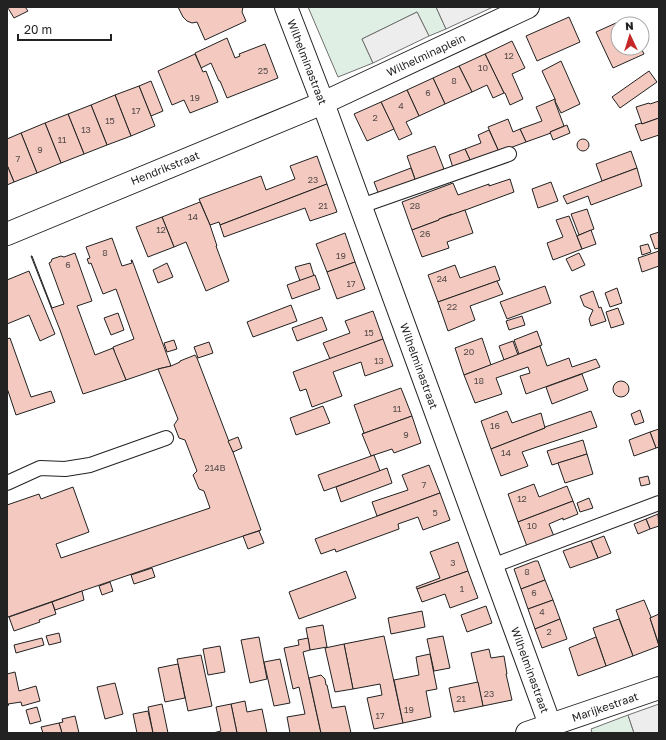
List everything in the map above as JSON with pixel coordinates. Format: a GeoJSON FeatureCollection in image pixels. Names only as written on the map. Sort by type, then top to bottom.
{"type":"FeatureCollection","features":[{"type":"Feature","properties":{"kind":"street","name":"Wilhelminastraat"},"geometry":{"type":"LineString","coordinates":[[286,7],[361,206],[552,729]]}},
{"type":"Feature","properties":{"kind":"street","name":"Wilhelminaplein"},"geometry":{"type":"LineString","coordinates":[[323,103],[528,7]]}},
{"type":"Feature","properties":{"kind":"street","name":"Hendrikstraat"},"geometry":{"type":"LineString","coordinates":[[7,234],[323,103]]}},
{"type":"Feature","properties":{"kind":"street","name":"Marijkestraat"},"geometry":{"type":"LineString","coordinates":[[526,733],[552,729],[659,688]]}},
{"type":"Feature","properties":{"kind":"lane"},"geometry":{"type":"LineString","coordinates":[[361,206],[510,154]]}},
{"type":"Feature","properties":{"kind":"lane"},"geometry":{"type":"LineString","coordinates":[[7,483],[40,468],[65,469],[90,465],[166,438]]}},
{"type":"Feature","properties":{"kind":"lane"},"geometry":{"type":"LineString","coordinates":[[492,566],[659,503]]}},
{"type":"Feature","properties":{"kind":"green space"},"geometry":{"type":"Polygon","coordinates":[[[308,7],[436,7],[446,29],[429,36],[417,12],[362,39],[373,63],[338,77],[308,7]]]}},
{"type":"Feature","properties":{"kind":"green space"},"geometry":{"type":"Polygon","coordinates":[[[628,715],[634,733],[592,733],[591,729],[628,715]]]}},
{"type":"Feature","properties":{"kind":"shaded area"},"geometry":{"type":"Polygon","coordinates":[[[436,7],[493,7],[446,29],[436,7]]]}},
{"type":"Feature","properties":{"kind":"shaded area"},"geometry":{"type":"Polygon","coordinates":[[[417,12],[429,36],[373,63],[362,39],[417,12]]]}},
{"type":"Feature","properties":{"kind":"shaded area"},"geometry":{"type":"Polygon","coordinates":[[[659,704],[659,733],[634,733],[628,715],[659,704]]]}},
{"type":"Feature","properties":{"kind":"building"},"geometry":{"type":"Polygon","coordinates":[[[25,7],[28,11],[14,18],[8,8],[25,7]]]}},
{"type":"Feature","properties":{"kind":"building"},"geometry":{"type":"Polygon","coordinates":[[[178,7],[243,7],[242,12],[246,21],[205,40],[197,22],[192,23],[187,21],[183,17],[178,7]]]}},
{"type":"Feature","properties":{"kind":"building"},"geometry":{"type":"Polygon","coordinates":[[[569,17],[580,42],[537,61],[526,36],[569,17]]]}},
{"type":"Feature","properties":{"kind":"building"},"geometry":{"type":"Polygon","coordinates":[[[610,26],[610,56],[640,56],[613,68],[596,32],[610,26]]]}},
{"type":"Feature","properties":{"kind":"building"},"geometry":{"type":"Polygon","coordinates":[[[227,38],[235,58],[240,56],[239,54],[265,44],[278,78],[227,98],[211,63],[201,68],[195,53],[227,38]]]}},
{"type":"Feature","properties":{"kind":"building"},"geometry":{"type":"Polygon","coordinates":[[[512,41],[525,68],[512,74],[523,99],[510,105],[485,54],[512,41]]]}},
{"type":"Feature","properties":{"kind":"building"},"geometry":{"type":"Polygon","coordinates":[[[195,54],[203,72],[206,71],[218,102],[190,113],[184,100],[172,105],[158,71],[195,54]]]}},
{"type":"Feature","properties":{"kind":"building"},"geometry":{"type":"Polygon","coordinates":[[[485,54],[504,93],[493,98],[487,85],[472,92],[459,66],[485,54]]]}},
{"type":"Feature","properties":{"kind":"building"},"geometry":{"type":"Polygon","coordinates":[[[561,61],[580,104],[561,113],[542,71],[561,61]]]}},
{"type":"Feature","properties":{"kind":"building"},"geometry":{"type":"Polygon","coordinates":[[[459,66],[472,92],[445,104],[433,78],[459,66]]]}},
{"type":"Feature","properties":{"kind":"building"},"geometry":{"type":"Polygon","coordinates":[[[649,71],[657,82],[620,108],[612,97],[649,71]]]}},
{"type":"Feature","properties":{"kind":"building"},"geometry":{"type":"Polygon","coordinates":[[[433,78],[445,104],[419,116],[407,90],[433,78]]]}},
{"type":"Feature","properties":{"kind":"building"},"geometry":{"type":"Polygon","coordinates":[[[151,81],[163,111],[151,116],[139,86],[151,81]]]}},
{"type":"Feature","properties":{"kind":"building"},"geometry":{"type":"Polygon","coordinates":[[[139,86],[155,126],[131,136],[115,95],[139,86]]]}},
{"type":"Feature","properties":{"kind":"building"},"geometry":{"type":"Polygon","coordinates":[[[407,90],[419,116],[406,122],[412,134],[399,140],[381,102],[407,90]]]}},
{"type":"Feature","properties":{"kind":"building"},"geometry":{"type":"Polygon","coordinates":[[[115,95],[131,136],[107,145],[91,105],[115,95]]]}},
{"type":"Feature","properties":{"kind":"building"},"geometry":{"type":"Polygon","coordinates":[[[555,99],[564,126],[550,132],[551,133],[526,142],[520,129],[542,121],[536,107],[555,99]]]}},
{"type":"Feature","properties":{"kind":"building"},"geometry":{"type":"Polygon","coordinates":[[[659,101],[659,118],[642,124],[636,107],[659,101]]]}},
{"type":"Feature","properties":{"kind":"building"},"geometry":{"type":"Polygon","coordinates":[[[381,102],[394,129],[367,141],[354,114],[381,102]]]}},
{"type":"Feature","properties":{"kind":"building"},"geometry":{"type":"Polygon","coordinates":[[[91,105],[107,145],[84,154],[68,114],[91,105]]]}},
{"type":"Feature","properties":{"kind":"building"},"geometry":{"type":"Polygon","coordinates":[[[68,114],[84,154],[61,163],[45,123],[68,114]]]}},
{"type":"Feature","properties":{"kind":"building"},"geometry":{"type":"Polygon","coordinates":[[[659,118],[659,135],[641,141],[635,125],[659,118]]]}},
{"type":"Feature","properties":{"kind":"building"},"geometry":{"type":"Polygon","coordinates":[[[508,119],[513,132],[520,129],[526,142],[499,152],[488,127],[508,119]]]}},
{"type":"Feature","properties":{"kind":"building"},"geometry":{"type":"Polygon","coordinates":[[[45,123],[61,163],[37,173],[21,133],[45,123]]]}},
{"type":"Feature","properties":{"kind":"building"},"geometry":{"type":"Polygon","coordinates":[[[567,125],[570,133],[553,140],[550,132],[567,125]]]}},
{"type":"Feature","properties":{"kind":"building"},"geometry":{"type":"Polygon","coordinates":[[[489,130],[499,152],[471,162],[465,149],[481,143],[478,135],[489,130]]]}},
{"type":"Feature","properties":{"kind":"building"},"geometry":{"type":"Polygon","coordinates":[[[21,133],[37,173],[14,182],[7,165],[7,139],[21,133]]]}},
{"type":"Feature","properties":{"kind":"building"},"geometry":{"type":"Polygon","coordinates":[[[581,139],[585,139],[589,145],[585,151],[581,151],[577,147],[577,143],[581,139]]]}},
{"type":"Feature","properties":{"kind":"building"},"geometry":{"type":"Polygon","coordinates":[[[435,146],[444,169],[416,182],[407,156],[435,146]]]}},
{"type":"Feature","properties":{"kind":"building"},"geometry":{"type":"Polygon","coordinates":[[[465,149],[471,162],[453,168],[449,155],[465,149]]]}},
{"type":"Feature","properties":{"kind":"building"},"geometry":{"type":"Polygon","coordinates":[[[631,151],[637,168],[602,181],[596,164],[631,151]]]}},
{"type":"Feature","properties":{"kind":"building"},"geometry":{"type":"Polygon","coordinates":[[[317,156],[327,184],[220,225],[219,222],[210,225],[199,199],[261,176],[266,190],[295,179],[290,166],[317,156]]]}},
{"type":"Feature","properties":{"kind":"building"},"geometry":{"type":"Polygon","coordinates":[[[7,165],[14,182],[7,185],[7,165]]]}},
{"type":"Feature","properties":{"kind":"building"},"geometry":{"type":"Polygon","coordinates":[[[411,168],[416,182],[379,195],[374,182],[411,168]]]}},
{"type":"Feature","properties":{"kind":"building"},"geometry":{"type":"Polygon","coordinates":[[[637,168],[642,186],[591,205],[588,196],[567,204],[563,196],[602,181],[637,168]]]}},
{"type":"Feature","properties":{"kind":"building"},"geometry":{"type":"Polygon","coordinates":[[[510,179],[514,192],[412,230],[402,202],[453,183],[458,195],[489,184],[489,186],[510,179]]]}},
{"type":"Feature","properties":{"kind":"building"},"geometry":{"type":"Polygon","coordinates":[[[551,182],[558,201],[538,208],[532,189],[551,182]]]}},
{"type":"Feature","properties":{"kind":"building"},"geometry":{"type":"Polygon","coordinates":[[[327,184],[337,212],[310,221],[305,208],[224,237],[220,225],[327,184]]]}},
{"type":"Feature","properties":{"kind":"building"},"geometry":{"type":"Polygon","coordinates":[[[200,202],[210,225],[229,281],[206,291],[186,242],[174,247],[162,217],[200,202]]]}},
{"type":"Feature","properties":{"kind":"building"},"geometry":{"type":"Polygon","coordinates":[[[587,209],[594,229],[579,235],[571,214],[587,209]]]}},
{"type":"Feature","properties":{"kind":"building"},"geometry":{"type":"Polygon","coordinates":[[[465,210],[473,233],[447,242],[449,248],[422,257],[412,230],[465,210]]]}},
{"type":"Feature","properties":{"kind":"building"},"geometry":{"type":"Polygon","coordinates":[[[569,216],[582,249],[553,260],[547,243],[563,237],[556,220],[569,216]]]}},
{"type":"Feature","properties":{"kind":"building"},"geometry":{"type":"Polygon","coordinates":[[[162,217],[174,247],[148,257],[136,227],[162,217]]]}},
{"type":"Feature","properties":{"kind":"building"},"geometry":{"type":"Polygon","coordinates":[[[591,230],[596,244],[582,249],[577,236],[591,230]]]}},
{"type":"Feature","properties":{"kind":"building"},"geometry":{"type":"Polygon","coordinates":[[[659,232],[659,248],[655,249],[650,235],[659,232]]]}},
{"type":"Feature","properties":{"kind":"building"},"geometry":{"type":"Polygon","coordinates":[[[345,233],[355,262],[327,272],[316,244],[345,233]]]}},
{"type":"Feature","properties":{"kind":"building"},"geometry":{"type":"Polygon","coordinates":[[[112,238],[122,266],[132,263],[132,260],[171,366],[126,380],[113,347],[134,339],[116,289],[103,294],[91,263],[89,264],[87,259],[90,258],[86,247],[112,238]]]}},
{"type":"Feature","properties":{"kind":"building"},"geometry":{"type":"Polygon","coordinates":[[[648,244],[651,252],[642,255],[640,246],[648,244]]]}},
{"type":"Feature","properties":{"kind":"building"},"geometry":{"type":"Polygon","coordinates":[[[659,251],[659,266],[642,272],[638,258],[659,251]]]}},
{"type":"Feature","properties":{"kind":"building"},"geometry":{"type":"Polygon","coordinates":[[[75,253],[92,301],[77,306],[95,355],[113,348],[126,380],[83,394],[31,256],[52,308],[64,304],[49,263],[52,259],[75,253]]]}},
{"type":"Feature","properties":{"kind":"building"},"geometry":{"type":"Polygon","coordinates":[[[579,253],[585,265],[572,271],[566,259],[579,253]]]}},
{"type":"Feature","properties":{"kind":"building"},"geometry":{"type":"Polygon","coordinates":[[[355,262],[365,289],[337,299],[327,272],[355,262]]]}},
{"type":"Feature","properties":{"kind":"building"},"geometry":{"type":"Polygon","coordinates":[[[167,263],[173,277],[158,283],[153,270],[167,263]]]}},
{"type":"Feature","properties":{"kind":"building"},"geometry":{"type":"Polygon","coordinates":[[[310,263],[314,276],[300,281],[295,267],[310,263]]]}},
{"type":"Feature","properties":{"kind":"building"},"geometry":{"type":"Polygon","coordinates":[[[455,265],[460,278],[495,266],[500,280],[438,302],[428,275],[455,265]]]}},
{"type":"Feature","properties":{"kind":"building"},"geometry":{"type":"Polygon","coordinates":[[[29,271],[55,334],[40,341],[29,315],[7,324],[7,280],[29,271]]]}},
{"type":"Feature","properties":{"kind":"building"},"geometry":{"type":"Polygon","coordinates":[[[315,275],[320,289],[292,299],[287,285],[315,275]]]}},
{"type":"Feature","properties":{"kind":"building"},"geometry":{"type":"Polygon","coordinates":[[[497,281],[503,294],[470,306],[475,320],[448,331],[438,302],[497,281]]]}},
{"type":"Feature","properties":{"kind":"building"},"geometry":{"type":"Polygon","coordinates":[[[545,286],[551,303],[507,319],[500,302],[545,286]]]}},
{"type":"Feature","properties":{"kind":"building"},"geometry":{"type":"Polygon","coordinates":[[[617,288],[622,303],[610,307],[605,293],[617,288]]]}},
{"type":"Feature","properties":{"kind":"building"},"geometry":{"type":"Polygon","coordinates":[[[593,291],[599,308],[601,307],[606,321],[591,326],[589,319],[593,310],[584,306],[580,296],[593,291]]]}},
{"type":"Feature","properties":{"kind":"building"},"geometry":{"type":"Polygon","coordinates":[[[291,305],[297,321],[253,337],[247,322],[291,305]]]}},
{"type":"Feature","properties":{"kind":"building"},"geometry":{"type":"Polygon","coordinates":[[[618,308],[624,324],[611,328],[606,312],[618,308]]]}},
{"type":"Feature","properties":{"kind":"building"},"geometry":{"type":"Polygon","coordinates":[[[373,311],[383,339],[330,359],[323,343],[350,333],[345,321],[373,311]]]}},
{"type":"Feature","properties":{"kind":"building"},"geometry":{"type":"Polygon","coordinates":[[[118,313],[124,330],[111,335],[104,318],[118,313]]]}},
{"type":"Feature","properties":{"kind":"building"},"geometry":{"type":"Polygon","coordinates":[[[522,316],[525,325],[509,330],[506,321],[522,316]]]}},
{"type":"Feature","properties":{"kind":"building"},"geometry":{"type":"Polygon","coordinates":[[[322,317],[327,330],[297,341],[292,328],[322,317]]]}},
{"type":"Feature","properties":{"kind":"building"},"geometry":{"type":"Polygon","coordinates":[[[537,331],[542,345],[519,354],[514,340],[537,331]]]}},
{"type":"Feature","properties":{"kind":"building"},"geometry":{"type":"Polygon","coordinates":[[[10,338],[31,397],[51,391],[55,402],[16,415],[7,388],[7,339],[10,338]]]}},
{"type":"Feature","properties":{"kind":"building"},"geometry":{"type":"Polygon","coordinates":[[[482,338],[491,365],[464,375],[455,348],[482,338]]]}},
{"type":"Feature","properties":{"kind":"building"},"geometry":{"type":"Polygon","coordinates":[[[383,339],[393,366],[365,376],[361,362],[333,372],[342,396],[312,407],[306,389],[300,391],[293,372],[383,339]]]}},
{"type":"Feature","properties":{"kind":"building"},"geometry":{"type":"Polygon","coordinates":[[[174,340],[177,349],[167,352],[164,343],[174,340]]]}},
{"type":"Feature","properties":{"kind":"building"},"geometry":{"type":"Polygon","coordinates":[[[513,341],[518,355],[504,360],[499,346],[513,341]]]}},
{"type":"Feature","properties":{"kind":"building"},"geometry":{"type":"Polygon","coordinates":[[[209,342],[213,353],[198,358],[194,347],[209,342]]]}},
{"type":"Feature","properties":{"kind":"building"},"geometry":{"type":"Polygon","coordinates":[[[540,346],[547,366],[569,358],[572,367],[596,359],[600,367],[526,394],[520,376],[530,373],[528,367],[496,378],[502,394],[475,403],[464,375],[540,346]]]}},
{"type":"Feature","properties":{"kind":"building"},"geometry":{"type":"Polygon","coordinates":[[[195,355],[233,452],[261,530],[8,617],[7,505],[39,494],[41,499],[73,487],[89,532],[56,544],[61,558],[210,508],[204,491],[199,489],[193,475],[197,471],[185,440],[179,438],[174,425],[178,419],[158,369],[171,366],[195,355]]]}},
{"type":"Feature","properties":{"kind":"building"},"geometry":{"type":"Polygon","coordinates":[[[582,374],[588,390],[552,404],[546,387],[582,374]]]}},
{"type":"Feature","properties":{"kind":"building"},"geometry":{"type":"Polygon","coordinates":[[[618,381],[624,381],[629,386],[627,395],[624,397],[618,397],[613,392],[613,386],[618,381]]]}},
{"type":"Feature","properties":{"kind":"building"},"geometry":{"type":"Polygon","coordinates":[[[401,388],[412,416],[362,434],[364,433],[354,405],[401,388]]]}},
{"type":"Feature","properties":{"kind":"building"},"geometry":{"type":"Polygon","coordinates":[[[323,406],[330,423],[296,435],[290,418],[323,406]]]}},
{"type":"Feature","properties":{"kind":"building"},"geometry":{"type":"Polygon","coordinates":[[[640,410],[644,422],[635,425],[631,414],[640,410]]]}},
{"type":"Feature","properties":{"kind":"building"},"geometry":{"type":"Polygon","coordinates":[[[507,411],[512,423],[541,413],[545,428],[491,449],[481,421],[507,411]]]}},
{"type":"Feature","properties":{"kind":"building"},"geometry":{"type":"Polygon","coordinates":[[[591,411],[597,427],[522,452],[528,466],[501,476],[491,449],[545,427],[591,411]]]}},
{"type":"Feature","properties":{"kind":"building"},"geometry":{"type":"Polygon","coordinates":[[[412,416],[421,443],[394,453],[392,449],[371,456],[362,434],[412,416]]]}},
{"type":"Feature","properties":{"kind":"building"},"geometry":{"type":"Polygon","coordinates":[[[659,429],[659,447],[656,448],[650,432],[659,429]]]}},
{"type":"Feature","properties":{"kind":"building"},"geometry":{"type":"Polygon","coordinates":[[[650,432],[656,448],[634,456],[629,440],[650,432]]]}},
{"type":"Feature","properties":{"kind":"building"},"geometry":{"type":"Polygon","coordinates":[[[238,437],[242,448],[233,452],[228,441],[238,437]]]}},
{"type":"Feature","properties":{"kind":"building"},"geometry":{"type":"Polygon","coordinates":[[[583,440],[587,454],[552,465],[547,451],[583,440]]]}},
{"type":"Feature","properties":{"kind":"building"},"geometry":{"type":"Polygon","coordinates":[[[587,454],[593,474],[565,483],[558,463],[587,454]]]}},
{"type":"Feature","properties":{"kind":"building"},"geometry":{"type":"Polygon","coordinates":[[[374,455],[380,471],[324,491],[318,475],[374,455]]]}},
{"type":"Feature","properties":{"kind":"building"},"geometry":{"type":"Polygon","coordinates":[[[429,465],[440,493],[377,516],[372,502],[408,490],[402,475],[429,465]]]}},
{"type":"Feature","properties":{"kind":"building"},"geometry":{"type":"Polygon","coordinates":[[[387,468],[392,483],[341,502],[336,487],[387,468]]]}},
{"type":"Feature","properties":{"kind":"building"},"geometry":{"type":"Polygon","coordinates":[[[648,476],[650,484],[641,486],[639,478],[648,476]]]}},
{"type":"Feature","properties":{"kind":"building"},"geometry":{"type":"Polygon","coordinates":[[[534,484],[539,497],[567,486],[573,501],[518,522],[508,494],[534,484]]]}},
{"type":"Feature","properties":{"kind":"building"},"geometry":{"type":"Polygon","coordinates":[[[440,493],[450,520],[423,530],[418,517],[398,524],[399,529],[336,552],[335,549],[321,554],[315,539],[440,493]]]}},
{"type":"Feature","properties":{"kind":"building"},"geometry":{"type":"Polygon","coordinates":[[[589,498],[593,508],[580,512],[577,503],[589,498]]]}},
{"type":"Feature","properties":{"kind":"building"},"geometry":{"type":"Polygon","coordinates":[[[573,501],[578,514],[549,524],[555,539],[528,549],[518,522],[573,501]]]}},
{"type":"Feature","properties":{"kind":"building"},"geometry":{"type":"Polygon","coordinates":[[[658,514],[659,526],[650,529],[646,519],[658,514]]]}},
{"type":"Feature","properties":{"kind":"building"},"geometry":{"type":"Polygon","coordinates":[[[646,519],[650,529],[638,534],[634,524],[646,519]]]}},
{"type":"Feature","properties":{"kind":"building"},"geometry":{"type":"Polygon","coordinates":[[[259,531],[264,543],[248,549],[243,536],[259,531]]]}},
{"type":"Feature","properties":{"kind":"building"},"geometry":{"type":"Polygon","coordinates":[[[604,536],[611,553],[598,558],[591,541],[604,536]]]}},
{"type":"Feature","properties":{"kind":"building"},"geometry":{"type":"Polygon","coordinates":[[[591,541],[598,558],[570,568],[563,551],[591,541]]]}},
{"type":"Feature","properties":{"kind":"building"},"geometry":{"type":"Polygon","coordinates":[[[458,542],[468,571],[417,589],[416,587],[440,578],[430,552],[458,542]]]}},
{"type":"Feature","properties":{"kind":"building"},"geometry":{"type":"Polygon","coordinates":[[[538,561],[545,580],[521,589],[514,569],[538,561]]]}},
{"type":"Feature","properties":{"kind":"building"},"geometry":{"type":"Polygon","coordinates":[[[152,568],[155,577],[134,584],[131,575],[152,568]]]}},
{"type":"Feature","properties":{"kind":"building"},"geometry":{"type":"Polygon","coordinates":[[[346,571],[356,598],[299,619],[289,592],[346,571]]]}},
{"type":"Feature","properties":{"kind":"building"},"geometry":{"type":"Polygon","coordinates":[[[468,571],[478,598],[450,608],[445,594],[422,602],[417,589],[468,571]]]}},
{"type":"Feature","properties":{"kind":"building"},"geometry":{"type":"Polygon","coordinates":[[[545,580],[553,600],[528,609],[521,589],[545,580]]]}},
{"type":"Feature","properties":{"kind":"building"},"geometry":{"type":"Polygon","coordinates":[[[110,582],[113,591],[102,595],[99,586],[110,582]]]}},
{"type":"Feature","properties":{"kind":"building"},"geometry":{"type":"Polygon","coordinates":[[[82,591],[84,600],[55,610],[52,602],[82,591]]]}},
{"type":"Feature","properties":{"kind":"building"},"geometry":{"type":"Polygon","coordinates":[[[553,600],[560,619],[535,629],[528,609],[553,600]]]}},
{"type":"Feature","properties":{"kind":"building"},"geometry":{"type":"Polygon","coordinates":[[[644,600],[651,617],[650,618],[659,646],[633,656],[616,610],[644,600]]]}},
{"type":"Feature","properties":{"kind":"building"},"geometry":{"type":"Polygon","coordinates":[[[52,602],[56,614],[39,620],[40,622],[14,631],[9,617],[52,602]]]}},
{"type":"Feature","properties":{"kind":"building"},"geometry":{"type":"Polygon","coordinates":[[[486,606],[492,623],[467,632],[461,615],[486,606]]]}},
{"type":"Feature","properties":{"kind":"building"},"geometry":{"type":"Polygon","coordinates":[[[422,611],[425,627],[391,634],[388,618],[422,611]]]}},
{"type":"Feature","properties":{"kind":"building"},"geometry":{"type":"Polygon","coordinates":[[[659,614],[659,645],[650,618],[659,614]]]}},
{"type":"Feature","properties":{"kind":"building"},"geometry":{"type":"Polygon","coordinates":[[[560,619],[567,639],[542,648],[535,629],[560,619]]]}},
{"type":"Feature","properties":{"kind":"building"},"geometry":{"type":"Polygon","coordinates":[[[619,619],[633,656],[606,666],[593,628],[619,619]]]}},
{"type":"Feature","properties":{"kind":"building"},"geometry":{"type":"Polygon","coordinates":[[[323,625],[327,647],[310,650],[306,628],[323,625]]]}},
{"type":"Feature","properties":{"kind":"building"},"geometry":{"type":"Polygon","coordinates":[[[59,633],[61,642],[49,645],[46,636],[59,633]]]}},
{"type":"Feature","properties":{"kind":"building"},"geometry":{"type":"Polygon","coordinates":[[[384,636],[403,723],[374,729],[367,698],[382,695],[380,684],[353,689],[344,644],[384,636]]]}},
{"type":"Feature","properties":{"kind":"building"},"geometry":{"type":"Polygon","coordinates":[[[443,636],[450,668],[434,671],[427,639],[443,636]]]}},
{"type":"Feature","properties":{"kind":"building"},"geometry":{"type":"Polygon","coordinates":[[[259,637],[267,679],[250,683],[241,640],[259,637]]]}},
{"type":"Feature","properties":{"kind":"building"},"geometry":{"type":"Polygon","coordinates":[[[596,637],[606,666],[578,676],[569,648],[596,637]]]}},
{"type":"Feature","properties":{"kind":"building"},"geometry":{"type":"Polygon","coordinates":[[[42,638],[44,645],[16,653],[14,645],[42,638]]]}},
{"type":"Feature","properties":{"kind":"building"},"geometry":{"type":"Polygon","coordinates":[[[308,638],[310,650],[303,652],[321,733],[290,733],[287,717],[305,714],[299,687],[293,689],[284,648],[299,645],[298,640],[308,638]]]}},
{"type":"Feature","properties":{"kind":"building"},"geometry":{"type":"Polygon","coordinates":[[[344,644],[353,689],[335,692],[325,648],[344,644]]]}},
{"type":"Feature","properties":{"kind":"building"},"geometry":{"type":"Polygon","coordinates":[[[220,646],[225,672],[208,675],[203,649],[220,646]]]}},
{"type":"Feature","properties":{"kind":"building"},"geometry":{"type":"Polygon","coordinates":[[[489,649],[491,658],[504,656],[506,674],[512,700],[483,706],[471,653],[489,649]]]}},
{"type":"Feature","properties":{"kind":"building"},"geometry":{"type":"Polygon","coordinates":[[[430,654],[437,689],[426,691],[431,717],[403,723],[394,680],[419,675],[416,657],[430,654]]]}},
{"type":"Feature","properties":{"kind":"building"},"geometry":{"type":"Polygon","coordinates":[[[201,655],[212,706],[188,711],[177,659],[201,655]]]}},
{"type":"Feature","properties":{"kind":"building"},"geometry":{"type":"Polygon","coordinates":[[[280,659],[290,703],[274,706],[264,662],[280,659]]]}},
{"type":"Feature","properties":{"kind":"building"},"geometry":{"type":"Polygon","coordinates":[[[178,664],[185,698],[165,702],[158,668],[178,664]]]}},
{"type":"Feature","properties":{"kind":"building"},"geometry":{"type":"Polygon","coordinates":[[[15,672],[19,691],[36,686],[40,701],[22,706],[21,702],[8,704],[9,705],[7,706],[7,674],[15,672]]]}},
{"type":"Feature","properties":{"kind":"building"},"geometry":{"type":"Polygon","coordinates":[[[321,675],[325,679],[327,685],[332,708],[345,706],[351,733],[321,733],[309,678],[321,675]]]}},
{"type":"Feature","properties":{"kind":"building"},"geometry":{"type":"Polygon","coordinates":[[[478,682],[483,706],[454,712],[449,688],[478,682]]]}},
{"type":"Feature","properties":{"kind":"building"},"geometry":{"type":"Polygon","coordinates":[[[115,683],[123,714],[105,719],[97,687],[115,683]]]}},
{"type":"Feature","properties":{"kind":"building"},"geometry":{"type":"Polygon","coordinates":[[[245,701],[247,712],[262,709],[267,733],[237,733],[231,704],[245,701]]]}},
{"type":"Feature","properties":{"kind":"building"},"geometry":{"type":"Polygon","coordinates":[[[162,704],[168,733],[153,733],[148,707],[162,704]]]}},
{"type":"Feature","properties":{"kind":"building"},"geometry":{"type":"Polygon","coordinates":[[[231,704],[237,733],[213,733],[221,731],[216,707],[231,704]]]}},
{"type":"Feature","properties":{"kind":"building"},"geometry":{"type":"Polygon","coordinates":[[[37,707],[41,721],[30,724],[26,710],[37,707]]]}},
{"type":"Feature","properties":{"kind":"building"},"geometry":{"type":"Polygon","coordinates":[[[148,711],[153,733],[137,733],[133,714],[148,711]]]}},
{"type":"Feature","properties":{"kind":"building"},"geometry":{"type":"Polygon","coordinates":[[[75,716],[79,733],[62,733],[59,723],[63,722],[62,719],[75,716]]]}},
{"type":"Feature","properties":{"kind":"building"},"geometry":{"type":"Polygon","coordinates":[[[59,723],[62,733],[43,733],[41,727],[59,723]]]}}]}
